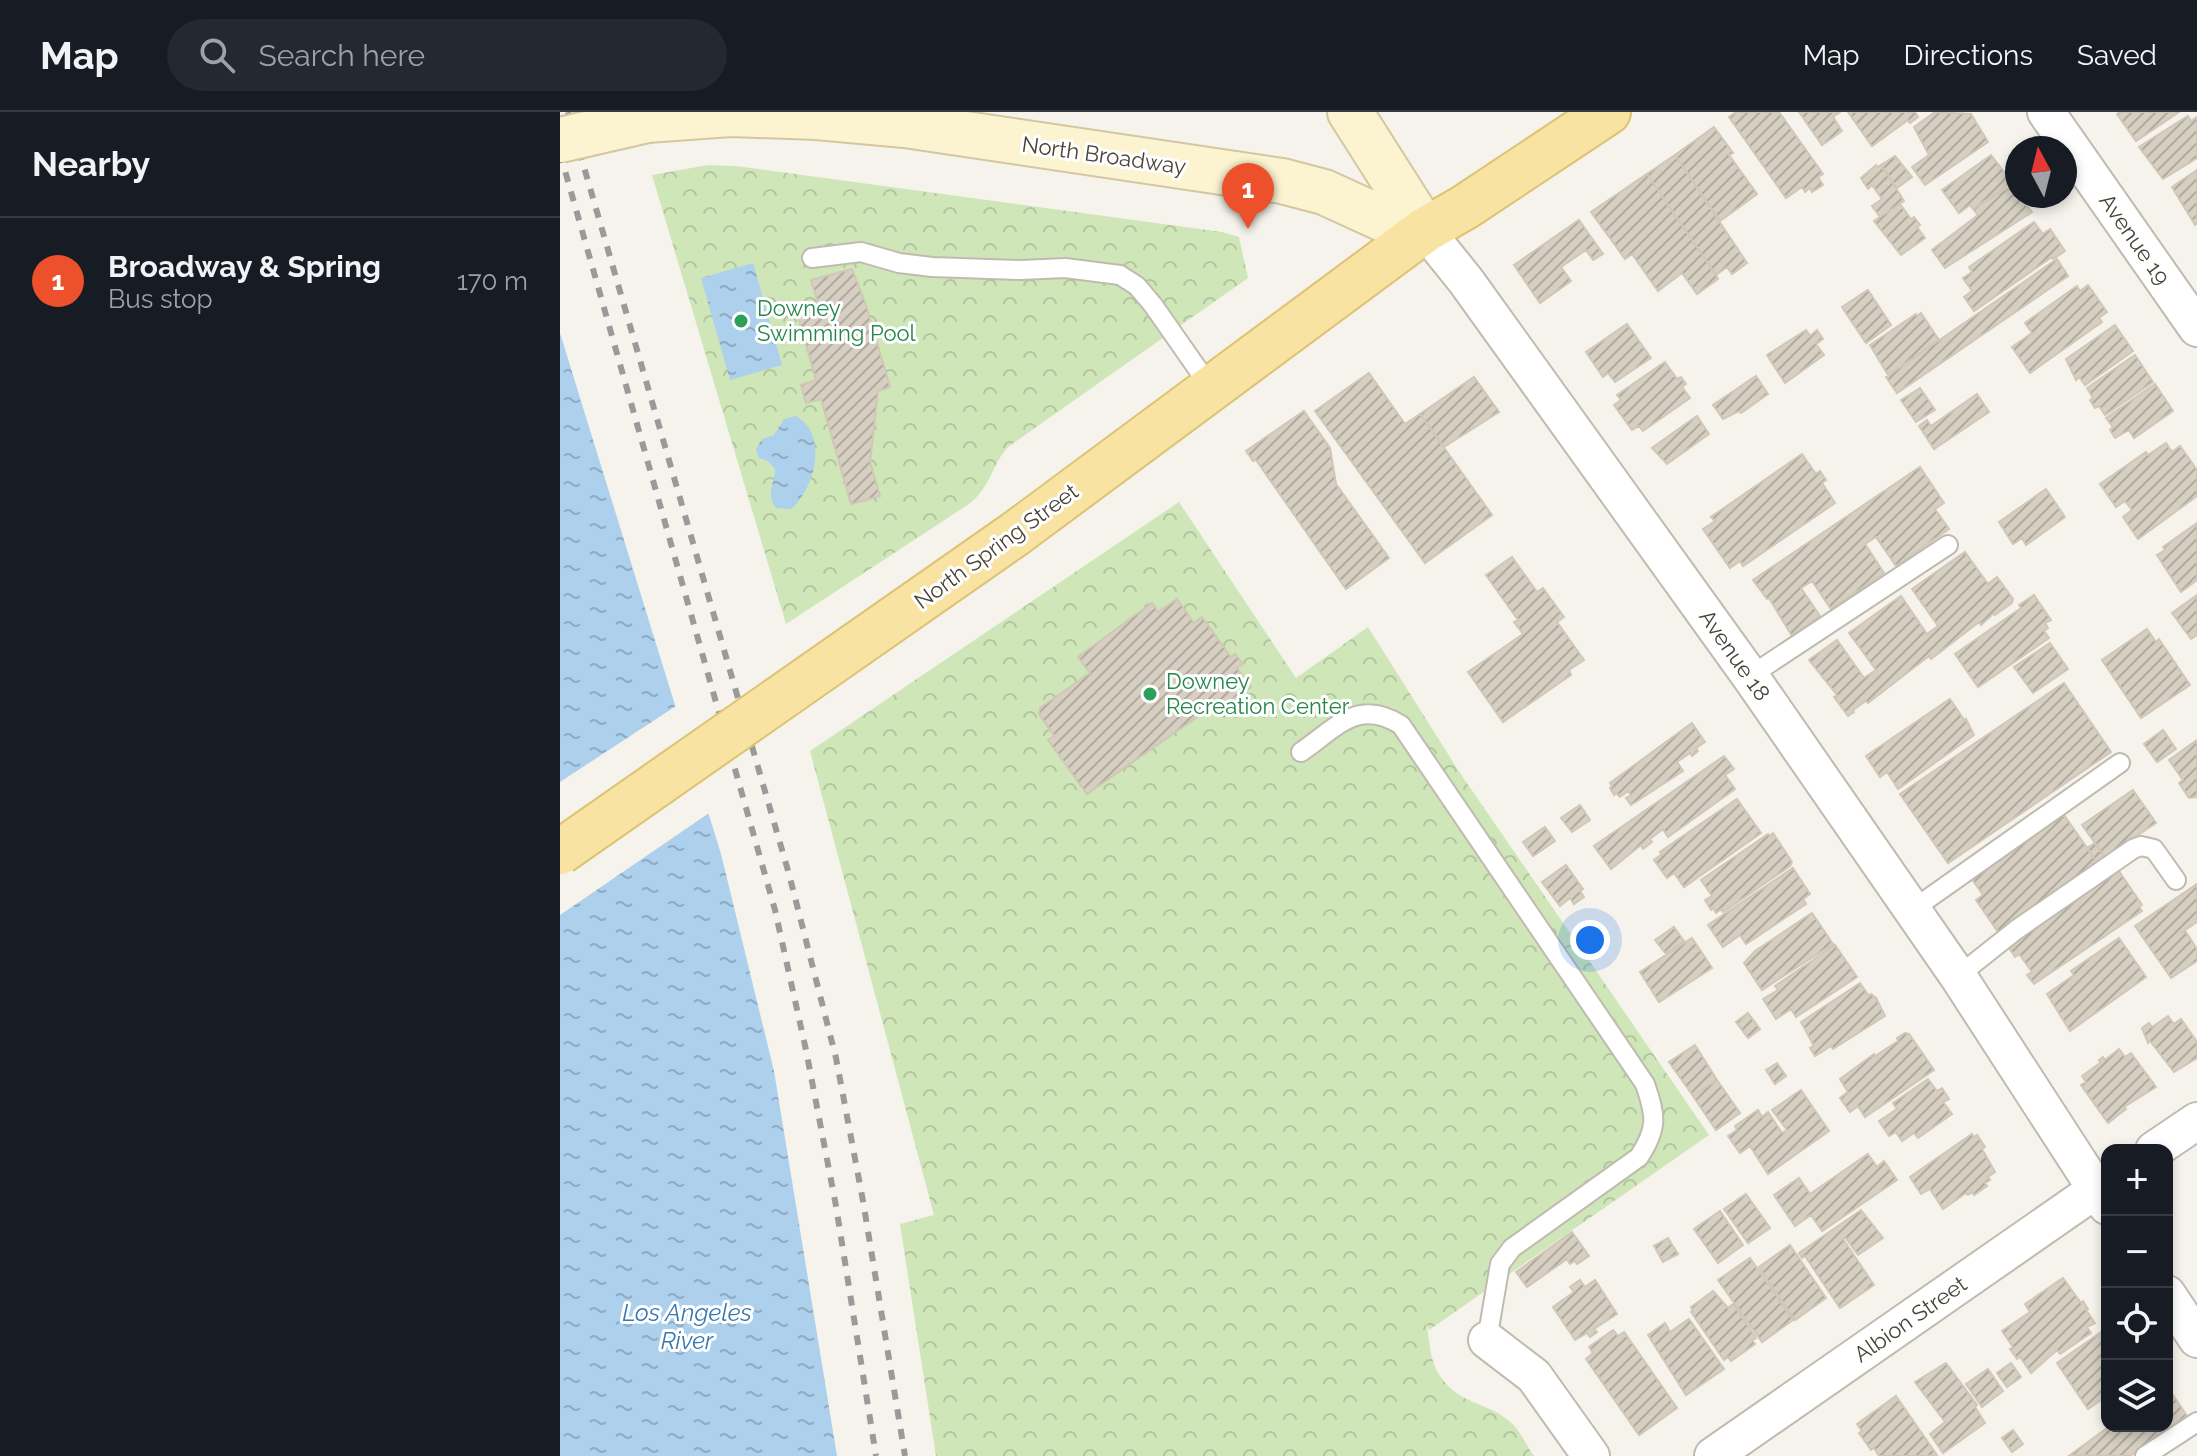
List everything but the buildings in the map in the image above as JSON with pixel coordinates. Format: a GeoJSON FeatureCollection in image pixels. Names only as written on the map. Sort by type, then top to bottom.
{"type":"FeatureCollection","features":[{"type":"Feature","properties":{"kind":"main road","name":"Avenue 18"},"geometry":{"type":"LineString","coordinates":[[1350,112],[1425,230]]}},
{"type":"Feature","properties":{"kind":"main road"},"geometry":{"type":"LineString","coordinates":[[1425,230],[1608,112]]}},
{"type":"Feature","properties":{"kind":"main road","name":"North Broadway"},"geometry":{"type":"LineString","coordinates":[[560,140],[660,117],[730,114],[937,130],[1282,181],[1324,192],[1394,224],[1425,230]]}},
{"type":"Feature","properties":{"kind":"main road","name":"North Spring Street"},"geometry":{"type":"LineString","coordinates":[[560,852],[1015,534],[1425,230]]}},
{"type":"Feature","properties":{"kind":"street","name":"Avenue 19"},"geometry":{"type":"LineString","coordinates":[[2046,112],[2197,328]]}},
{"type":"Feature","properties":{"kind":"street","name":"Avenue 18"},"geometry":{"type":"LineString","coordinates":[[1425,230],[1466,281],[1750,676],[1958,976],[2101,1190]]}},
{"type":"Feature","properties":{"kind":"street"},"geometry":{"type":"LineString","coordinates":[[2163,1144],[2197,1121]]}},
{"type":"Feature","properties":{"kind":"street","name":"Albion Street"},"geometry":{"type":"LineString","coordinates":[[1713,1456],[2101,1194]]}},
{"type":"Feature","properties":{"kind":"street"},"geometry":{"type":"LineString","coordinates":[[2173,1303],[2197,1339]]}},
{"type":"Feature","properties":{"kind":"street"},"geometry":{"type":"LineString","coordinates":[[1487,1340],[1534,1376],[1591,1456]]}},
{"type":"Feature","properties":{"kind":"lane"},"geometry":{"type":"LineString","coordinates":[[812,258],[861,252],[899,263],[932,267],[1065,268],[1120,275],[1137,286],[1153,305],[1211,388]]}},
{"type":"Feature","properties":{"kind":"lane"},"geometry":{"type":"LineString","coordinates":[[1750,676],[1948,545]]}},
{"type":"Feature","properties":{"kind":"lane"},"geometry":{"type":"LineString","coordinates":[[1301,752],[1352,716],[1371,712],[1386,715],[1401,725],[1645,1084],[1652,1106],[1653,1136],[1639,1157],[1512,1248],[1500,1264],[1487,1340]]}},
{"type":"Feature","properties":{"kind":"lane"},"geometry":{"type":"LineString","coordinates":[[1912,910],[2120,763]]}},
{"type":"Feature","properties":{"kind":"lane"},"geometry":{"type":"LineString","coordinates":[[1958,976],[2016,930],[2133,849],[2141,846],[2154,849],[2176,880]]}},
{"type":"Feature","properties":{"kind":"lane"},"geometry":{"type":"LineString","coordinates":[[2145,1456],[2197,1422]]}},
{"type":"Feature","properties":{"kind":"green space"},"geometry":{"type":"Polygon","coordinates":[[[708,165],[736,166],[1222,232],[1239,237],[1248,278],[1008,447],[982,491],[969,504],[786,624],[652,175],[708,165]]]}},
{"type":"Feature","properties":{"kind":"green space"},"geometry":{"type":"Polygon","coordinates":[[[1179,502],[1296,678],[1368,627],[1460,773],[1709,1135],[1429,1330],[1426,1322],[1432,1357],[1440,1376],[1464,1398],[1512,1423],[1534,1456],[936,1456],[900,1224],[934,1215],[810,751],[1179,502]]]}},
{"type":"Feature","properties":{"kind":"water","name":"Downey Swimming Pool"},"geometry":{"type":"Polygon","coordinates":[[[753,263],[782,365],[730,380],[701,278],[753,263]]]}},
{"type":"Feature","properties":{"kind":"water","name":"Los Angeles River"},"geometry":{"type":"Polygon","coordinates":[[[560,333],[721,854],[774,1071],[837,1456],[560,1456],[560,333]]]}},
{"type":"Feature","properties":{"kind":"water"},"geometry":{"type":"Polygon","coordinates":[[[796,416],[813,435],[815,462],[812,476],[807,489],[791,509],[776,508],[771,493],[775,469],[768,461],[759,458],[756,450],[762,439],[774,435],[784,419],[796,416]]]}},
{"type":"Feature","properties":{"kind":"pier"},"geometry":{"type":"Polygon","coordinates":[[[679,704],[712,811],[560,915],[560,782],[679,704]]]}},
{"type":"Feature","properties":{"kind":"railway"},"geometry":{"type":"LineString","coordinates":[[568,112],[789,874],[836,1058],[905,1456]]}},
{"type":"Feature","properties":{"kind":"railway"},"geometry":{"type":"LineString","coordinates":[[560,153],[775,910],[836,1206],[876,1456]]}},
{"type":"Feature","properties":{"kind":"place","name":"Broadway & Spring"},"geometry":{"type":"Point","coordinates":[1248,229]}},
{"type":"Feature","properties":{"kind":"place","name":"Downey Swimming Pool"},"geometry":{"type":"Point","coordinates":[741,321]}},
{"type":"Feature","properties":{"kind":"place","name":"Downey Recreation Center"},"geometry":{"type":"Point","coordinates":[1150,694]}}]}
